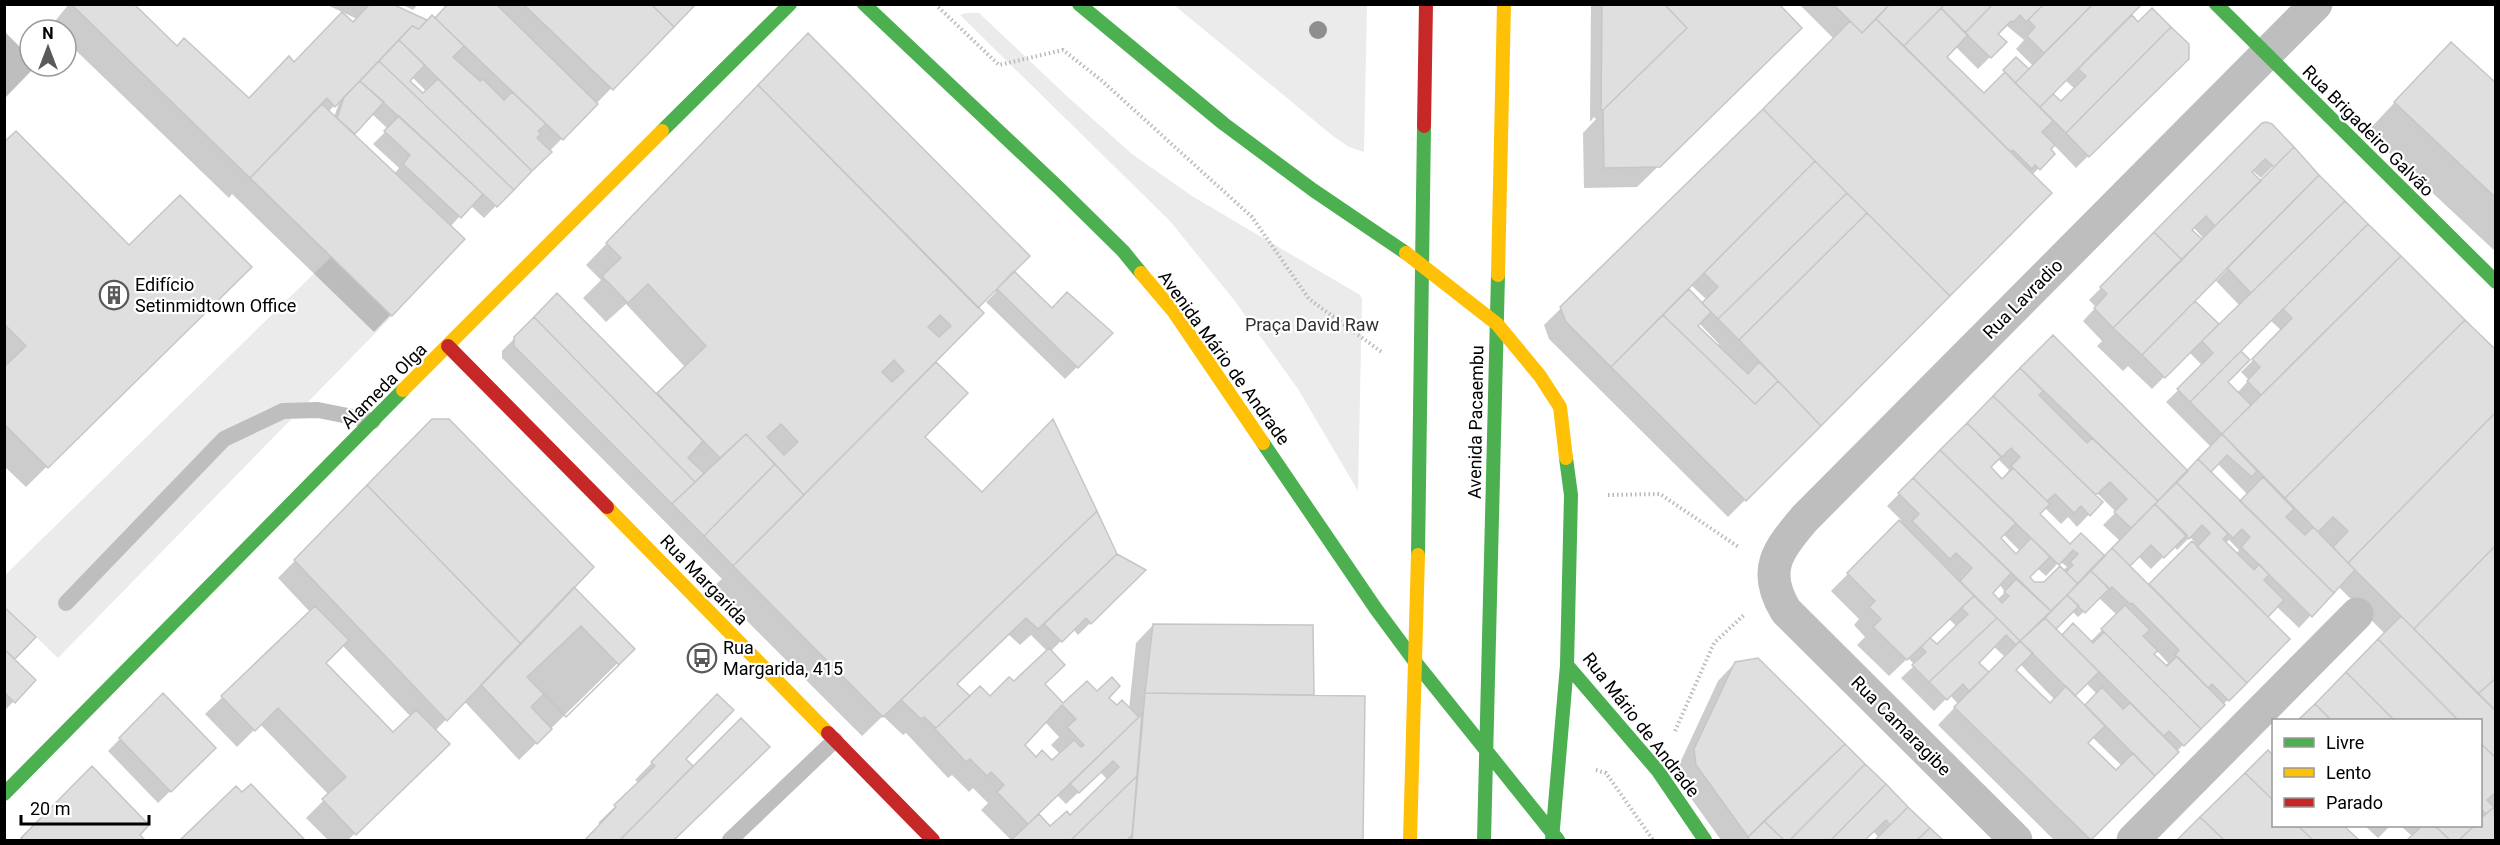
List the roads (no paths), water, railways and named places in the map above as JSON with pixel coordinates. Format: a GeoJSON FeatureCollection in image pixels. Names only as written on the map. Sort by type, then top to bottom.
{"type":"FeatureCollection","features":[{"type":"Feature","properties":{"kind":"street","name":"Alameda Olga"},"geometry":{"type":"LineString","coordinates":[[4,794],[790,4]]}},
{"type":"Feature","properties":{"kind":"street","name":"Avenida Mário de Andrade"},"geometry":{"type":"LineString","coordinates":[[864,4],[1123,251],[1218,374],[1335,549],[1416,663],[1487,754]]}},
{"type":"Feature","properties":{"kind":"street"},"geometry":{"type":"LineString","coordinates":[[1079,4],[1224,124],[1313,190],[1420,263]]}},
{"type":"Feature","properties":{"kind":"street"},"geometry":{"type":"LineString","coordinates":[[1410,840],[1416,663],[1420,263],[1426,4]]}},
{"type":"Feature","properties":{"kind":"street","name":"Avenida Pacaembu"},"geometry":{"type":"LineString","coordinates":[[1484,840],[1504,4]]}},
{"type":"Feature","properties":{"kind":"street","name":"Rua Brigadeiro Galvão"},"geometry":{"type":"LineString","coordinates":[[2216,4],[2496,282]]}},
{"type":"Feature","properties":{"kind":"street","name":"Rua Lavradio"},"geometry":{"type":"LineString","coordinates":[[1786,611],[1778,598],[1773,570],[1782,545],[1805,518],[2316,4]]}},
{"type":"Feature","properties":{"kind":"street","name":"Rua Mário de Andrade"},"geometry":{"type":"LineString","coordinates":[[1420,263],[1497,324],[1540,376],[1560,407],[1571,495],[1567,665],[1658,771],[1705,840]]}},
{"type":"Feature","properties":{"kind":"street","name":"Rua Margarida"},"geometry":{"type":"LineString","coordinates":[[448,346],[933,840]]}},
{"type":"Feature","properties":{"kind":"street","name":"Rua Camaragibe"},"geometry":{"type":"LineString","coordinates":[[1786,611],[2016,840]]}},
{"type":"Feature","properties":{"kind":"street"},"geometry":{"type":"LineString","coordinates":[[2133,840],[2357,614]]}},
{"type":"Feature","properties":{"kind":"street"},"geometry":{"type":"LineString","coordinates":[[1554,838],[1567,665]]}},
{"type":"Feature","properties":{"kind":"street"},"geometry":{"type":"LineString","coordinates":[[1487,754],[1554,838]]}},
{"type":"Feature","properties":{"kind":"lane"},"geometry":{"type":"LineString","coordinates":[[66,603],[224,439],[283,411],[318,410],[374,422]]}},
{"type":"Feature","properties":{"kind":"lane"},"geometry":{"type":"LineString","coordinates":[[730,840],[835,740]]}},
{"type":"Feature","properties":{"kind":"place","name":"Edifício Setinmidtown Office"},"geometry":{"type":"Point","coordinates":[114,295]}},
{"type":"Feature","properties":{"kind":"place","name":"Rua Margarida, 415"},"geometry":{"type":"Point","coordinates":[702,658]}},
{"type":"Feature","properties":{"kind":"park label","name":"Praça David Raw"},"geometry":{"type":"Point","coordinates":[1312,325]}}]}
